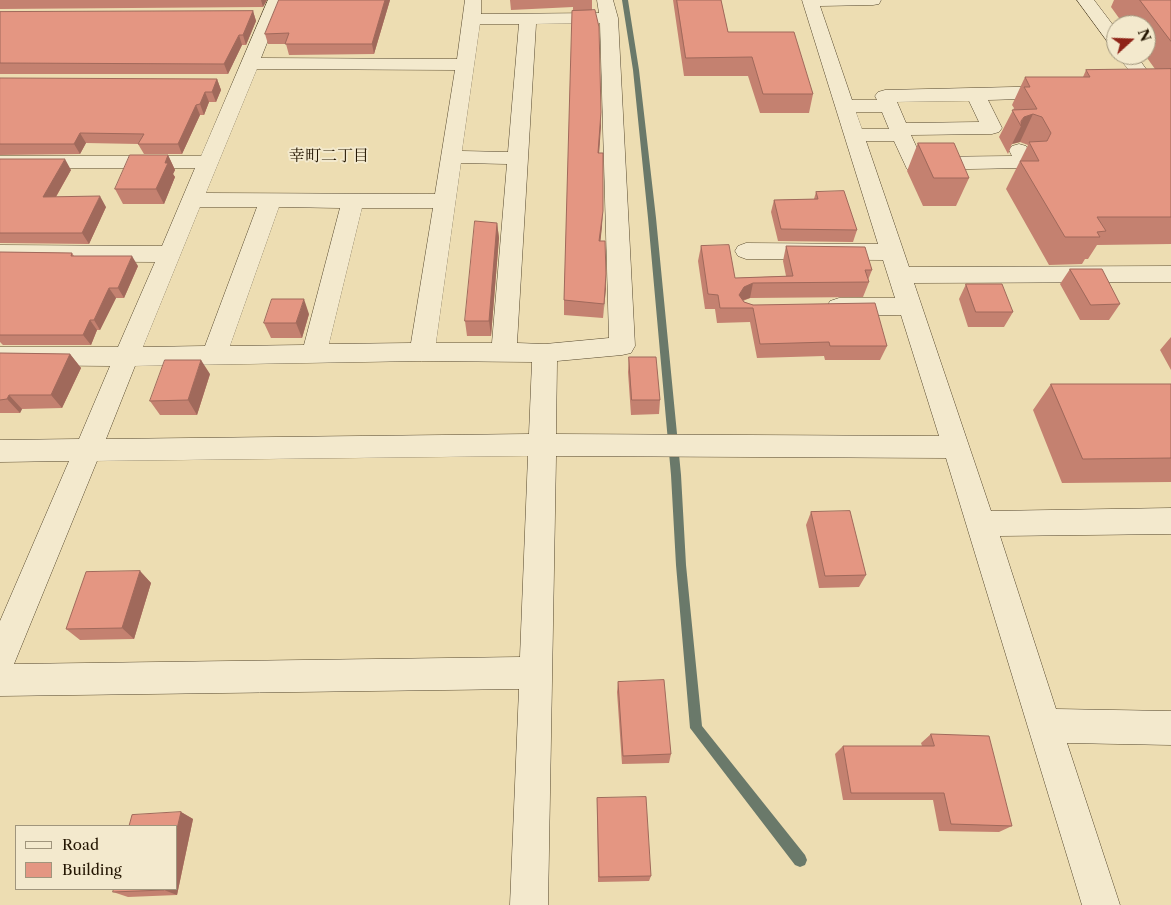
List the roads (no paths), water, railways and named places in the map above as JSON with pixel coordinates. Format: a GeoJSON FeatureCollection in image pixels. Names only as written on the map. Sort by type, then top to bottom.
{"type":"FeatureCollection","features":[{"type":"Feature","properties":{"kind":"street"},"geometry":{"type":"LineString","coordinates":[[422,352],[472,19],[472,0]]}},
{"type":"Feature","properties":{"kind":"street"},"geometry":{"type":"LineString","coordinates":[[873,0],[810,0],[981,524],[1101,905]]}},
{"type":"Feature","properties":{"kind":"street"},"geometry":{"type":"LineString","coordinates":[[1086,0],[1106,27]]}},
{"type":"Feature","properties":{"kind":"street"},"geometry":{"type":"LineString","coordinates":[[0,660],[192,200],[207,162],[230,82],[250,63],[265,9]]}},
{"type":"Feature","properties":{"kind":"street"},"geometry":{"type":"LineString","coordinates":[[0,356],[126,357],[422,352],[545,353],[622,346],[607,9],[535,12],[472,19]]}},
{"type":"Feature","properties":{"kind":"street"},"geometry":{"type":"LineString","coordinates":[[504,352],[518,158],[535,12]]}},
{"type":"Feature","properties":{"kind":"street"},"geometry":{"type":"LineString","coordinates":[[250,63],[465,65]]}},
{"type":"Feature","properties":{"kind":"street"},"geometry":{"type":"LineString","coordinates":[[1102,90],[1131,89],[1140,73],[1134,65]]}},
{"type":"Feature","properties":{"kind":"street"},"geometry":{"type":"LineString","coordinates":[[853,135],[900,132],[1006,127],[1025,162],[914,164],[900,132],[889,106],[886,96],[1073,91]]}},
{"type":"Feature","properties":{"kind":"street"},"geometry":{"type":"LineString","coordinates":[[976,95],[992,128]]}},
{"type":"Feature","properties":{"kind":"street"},"geometry":{"type":"LineString","coordinates":[[844,106],[889,106]]}},
{"type":"Feature","properties":{"kind":"street"},"geometry":{"type":"LineString","coordinates":[[451,157],[518,158]]}},
{"type":"Feature","properties":{"kind":"street"},"geometry":{"type":"LineString","coordinates":[[0,162],[207,162]]}},
{"type":"Feature","properties":{"kind":"street"},"geometry":{"type":"LineString","coordinates":[[192,200],[444,201]]}},
{"type":"Feature","properties":{"kind":"street"},"geometry":{"type":"LineString","coordinates":[[214,356],[271,200]]}},
{"type":"Feature","properties":{"kind":"street"},"geometry":{"type":"LineString","coordinates":[[314,354],[353,200]]}},
{"type":"Feature","properties":{"kind":"street"},"geometry":{"type":"LineString","coordinates":[[746,251],[895,263],[1171,274]]}},
{"type":"Feature","properties":{"kind":"street"},"geometry":{"type":"LineString","coordinates":[[0,253],[169,254]]}},
{"type":"Feature","properties":{"kind":"street"},"geometry":{"type":"LineString","coordinates":[[820,308],[909,306]]}},
{"type":"Feature","properties":{"kind":"street"},"geometry":{"type":"LineString","coordinates":[[529,905],[545,353]]}},
{"type":"Feature","properties":{"kind":"street"},"geometry":{"type":"LineString","coordinates":[[0,451],[543,445],[956,447]]}},
{"type":"Feature","properties":{"kind":"street"},"geometry":{"type":"LineString","coordinates":[[981,524],[1171,521]]}},
{"type":"Feature","properties":{"kind":"street"},"geometry":{"type":"LineString","coordinates":[[0,680],[536,672]]}},
{"type":"Feature","properties":{"kind":"street"},"geometry":{"type":"LineString","coordinates":[[1044,726],[1171,728]]}},
{"type":"Feature","properties":{"kind":"waterway"},"geometry":{"type":"LineString","coordinates":[[625,0],[636,70],[652,218],[676,475],[681,565],[696,728],[800,860]]}},
{"type":"Feature","properties":{"kind":"district","name":"幸町二丁目"},"geometry":{"type":"Point","coordinates":[329,156]}}]}
